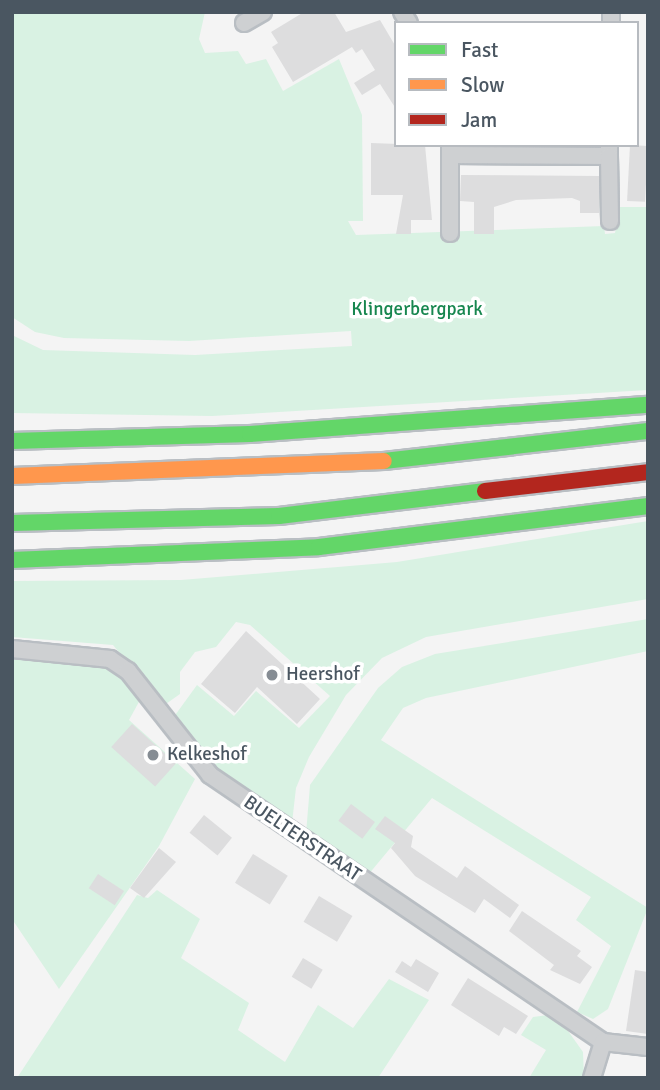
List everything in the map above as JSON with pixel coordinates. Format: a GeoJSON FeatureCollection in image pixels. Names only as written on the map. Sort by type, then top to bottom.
{"type":"FeatureCollection","features":[{"type":"Feature","properties":{"kind":"highway"},"geometry":{"type":"LineString","coordinates":[[12,439],[250,434],[648,405]]}},
{"type":"Feature","properties":{"kind":"highway"},"geometry":{"type":"LineString","coordinates":[[12,476],[344,465],[648,430]]}},
{"type":"Feature","properties":{"kind":"highway"},"geometry":{"type":"LineString","coordinates":[[12,523],[279,516],[648,472]]}},
{"type":"Feature","properties":{"kind":"highway"},"geometry":{"type":"LineString","coordinates":[[12,560],[175,558],[319,547],[648,506]]}},
{"type":"Feature","properties":{"kind":"street"},"geometry":{"type":"LineString","coordinates":[[244,23],[263,12]]}},
{"type":"Feature","properties":{"kind":"street"},"geometry":{"type":"LineString","coordinates":[[450,233],[450,150],[609,151],[610,221]]}},
{"type":"Feature","properties":{"kind":"street","name":"BUELTERSTRAAT"},"geometry":{"type":"LineString","coordinates":[[12,649],[110,659],[128,671],[210,775],[603,1042]]}},
{"type":"Feature","properties":{"kind":"street"},"geometry":{"type":"LineString","coordinates":[[592,1078],[603,1042],[648,1047]]}},
{"type":"Feature","properties":{"kind":"green space","name":"Klingerbergpark"},"geometry":{"type":"Polygon","coordinates":[[[12,12],[205,12],[199,39],[205,53],[238,51],[246,64],[266,59],[283,91],[339,59],[362,115],[363,221],[348,221],[356,235],[604,226],[605,234],[615,233],[620,207],[648,207],[648,390],[212,416],[12,413],[12,335],[43,350],[195,355],[352,346],[351,331],[189,341],[64,338],[35,332],[12,317],[12,12]]]}},
{"type":"Feature","properties":{"kind":"green space"},"geometry":{"type":"Polygon","coordinates":[[[648,521],[648,599],[426,637],[382,658],[346,695],[309,757],[296,788],[292,823],[220,773],[173,718],[197,685],[234,716],[256,691],[299,728],[330,696],[250,625],[236,622],[216,647],[195,652],[180,672],[180,694],[163,706],[113,645],[12,637],[12,581],[181,580],[397,562],[648,521]]]}},
{"type":"Feature","properties":{"kind":"green space"},"geometry":{"type":"Polygon","coordinates":[[[648,619],[648,651],[426,698],[403,708],[381,740],[648,908],[608,1009],[593,1019],[577,1012],[611,946],[576,920],[591,897],[432,798],[368,875],[306,834],[310,785],[378,688],[402,667],[435,654],[648,619]]]}},
{"type":"Feature","properties":{"kind":"green space"},"geometry":{"type":"Polygon","coordinates":[[[12,653],[109,665],[140,700],[129,720],[195,779],[159,846],[59,989],[12,919],[12,653]]]}},
{"type":"Feature","properties":{"kind":"green space"},"geometry":{"type":"Polygon","coordinates":[[[157,890],[200,919],[181,958],[249,1003],[238,1030],[285,1062],[318,1005],[353,1028],[389,979],[429,1000],[378,1078],[17,1078],[137,895],[148,898],[157,890]]]}},
{"type":"Feature","properties":{"kind":"green space"},"geometry":{"type":"Polygon","coordinates":[[[556,1014],[583,1052],[584,1078],[529,1078],[546,1050],[521,1035],[533,1017],[556,1014]]]}},
{"type":"Feature","properties":{"kind":"building"},"geometry":{"type":"Polygon","coordinates":[[[304,12],[334,12],[346,32],[380,20],[394,44],[394,106],[380,84],[362,95],[354,83],[375,70],[362,49],[356,53],[352,47],[293,82],[272,47],[278,43],[271,32],[304,12]]]}},
{"type":"Feature","properties":{"kind":"building"},"geometry":{"type":"Polygon","coordinates":[[[371,143],[394,144],[394,147],[425,147],[432,220],[411,220],[411,234],[396,234],[403,195],[371,195],[371,143]]]}},
{"type":"Feature","properties":{"kind":"building"},"geometry":{"type":"Polygon","coordinates":[[[648,146],[645,202],[627,201],[630,147],[648,146]]]}},
{"type":"Feature","properties":{"kind":"building"},"geometry":{"type":"Polygon","coordinates":[[[461,175],[599,176],[599,213],[580,213],[580,201],[572,198],[516,200],[494,207],[494,234],[474,234],[474,202],[460,201],[461,175]]]}},
{"type":"Feature","properties":{"kind":"building","name":"Heershof"},"geometry":{"type":"Polygon","coordinates":[[[246,631],[320,699],[297,724],[257,687],[235,713],[201,684],[246,631]]]}},
{"type":"Feature","properties":{"kind":"building","name":"Kelkeshof"},"geometry":{"type":"Polygon","coordinates":[[[132,724],[176,763],[155,787],[111,747],[132,724]]]}},
{"type":"Feature","properties":{"kind":"building"},"geometry":{"type":"Polygon","coordinates":[[[351,804],[375,822],[362,839],[338,821],[351,804]]]}},
{"type":"Feature","properties":{"kind":"building"},"geometry":{"type":"Polygon","coordinates":[[[204,815],[232,838],[218,856],[190,833],[204,815]]]}},
{"type":"Feature","properties":{"kind":"building"},"geometry":{"type":"Polygon","coordinates":[[[385,816],[413,836],[411,847],[457,878],[465,866],[519,905],[510,918],[484,899],[475,913],[415,876],[391,848],[395,843],[375,829],[385,816]]]}},
{"type":"Feature","properties":{"kind":"building"},"geometry":{"type":"Polygon","coordinates":[[[159,848],[176,862],[144,898],[130,888],[159,848]]]}},
{"type":"Feature","properties":{"kind":"building"},"geometry":{"type":"Polygon","coordinates":[[[253,854],[288,876],[270,905],[235,883],[253,854]]]}},
{"type":"Feature","properties":{"kind":"building"},"geometry":{"type":"Polygon","coordinates":[[[98,874],[124,891],[115,905],[89,888],[98,874]]]}},
{"type":"Feature","properties":{"kind":"building"},"geometry":{"type":"Polygon","coordinates":[[[319,896],[352,916],[337,942],[304,922],[319,896]]]}},
{"type":"Feature","properties":{"kind":"building"},"geometry":{"type":"Polygon","coordinates":[[[522,911],[581,951],[577,956],[592,967],[580,984],[550,970],[554,965],[509,931],[522,911]]]}},
{"type":"Feature","properties":{"kind":"building"},"geometry":{"type":"Polygon","coordinates":[[[303,958],[323,970],[311,989],[292,977],[303,958]]]}},
{"type":"Feature","properties":{"kind":"building"},"geometry":{"type":"Polygon","coordinates":[[[416,959],[439,973],[428,992],[395,972],[402,961],[411,967],[416,959]]]}},
{"type":"Feature","properties":{"kind":"building"},"geometry":{"type":"Polygon","coordinates":[[[635,970],[648,972],[648,1034],[626,1031],[635,970]]]}},
{"type":"Feature","properties":{"kind":"building"},"geometry":{"type":"Polygon","coordinates":[[[468,978],[528,1016],[516,1034],[504,1027],[499,1036],[451,1005],[468,978]]]}},
{"type":"Feature","properties":{"kind":"traffic: fast"},"geometry":{"type":"LineString","coordinates":[[12,441],[250,434],[648,405]]}},
{"type":"Feature","properties":{"kind":"traffic: fast"},"geometry":{"type":"LineString","coordinates":[[384,461],[648,431]]}},
{"type":"Feature","properties":{"kind":"traffic: fast"},"geometry":{"type":"LineString","coordinates":[[12,523],[279,516],[485,491]]}},
{"type":"Feature","properties":{"kind":"traffic: fast"},"geometry":{"type":"LineString","coordinates":[[12,560],[319,547],[648,506]]}},
{"type":"Feature","properties":{"kind":"traffic: slow"},"geometry":{"type":"LineString","coordinates":[[12,476],[384,461]]}},
{"type":"Feature","properties":{"kind":"traffic: jam"},"geometry":{"type":"LineString","coordinates":[[485,491],[648,472]]}},
{"type":"Feature","properties":{"kind":"place","name":"Heershof"},"geometry":{"type":"Point","coordinates":[272,675]}},
{"type":"Feature","properties":{"kind":"place","name":"Kelkeshof"},"geometry":{"type":"Point","coordinates":[153,755]}}]}
